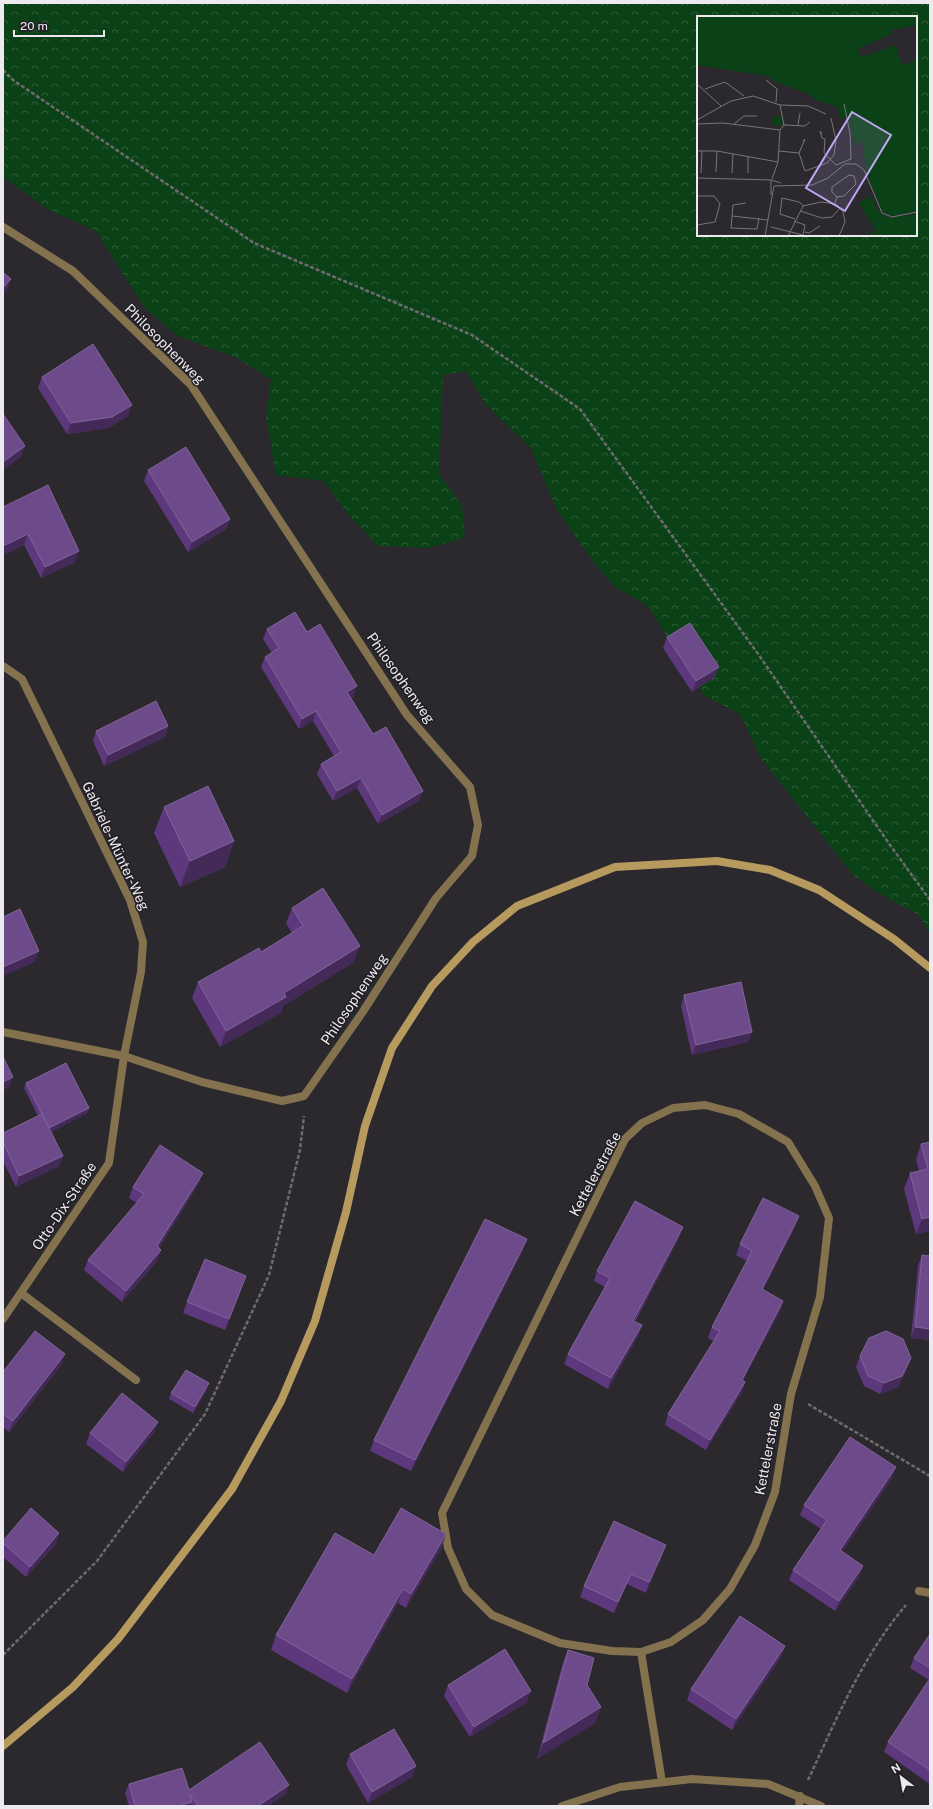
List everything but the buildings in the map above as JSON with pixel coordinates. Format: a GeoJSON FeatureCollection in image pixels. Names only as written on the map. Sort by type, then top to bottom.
{"type":"FeatureCollection","features":[{"type":"Feature","properties":{"kind":"street","name":"Philosophenweg"},"geometry":{"type":"LineString","coordinates":[[3,227],[73,271],[191,385],[407,715],[470,787],[478,825],[472,856],[436,898],[362,1013],[304,1096]]}},
{"type":"Feature","properties":{"kind":"street","name":"Gabriele-Münter-Weg"},"geometry":{"type":"LineString","coordinates":[[3,666],[22,679],[130,900],[143,942],[141,972],[124,1056]]}},
{"type":"Feature","properties":{"kind":"street"},"geometry":{"type":"LineString","coordinates":[[3,1746],[73,1687],[118,1639],[232,1489],[281,1401],[315,1321],[346,1212],[365,1126],[392,1048],[432,986],[473,942],[517,906],[615,867],[717,861],[770,870],[819,890],[894,940],[930,968]]}},
{"type":"Feature","properties":{"kind":"street"},"geometry":{"type":"LineString","coordinates":[[3,1032],[124,1056],[202,1082],[282,1101],[304,1096]]}},
{"type":"Feature","properties":{"kind":"street","name":"Otto-Dix-Straße"},"geometry":{"type":"LineString","coordinates":[[3,1319],[110,1163],[124,1056]]}},
{"type":"Feature","properties":{"kind":"street","name":"Kettelerstraße"},"geometry":{"type":"LineString","coordinates":[[705,1105],[739,1114],[788,1142],[814,1186],[828,1218],[820,1297],[791,1394],[775,1492],[755,1545],[730,1589],[703,1620],[671,1642],[641,1652],[612,1651],[560,1643],[492,1615],[466,1589],[448,1548],[442,1513],[625,1139],[642,1123],[673,1108],[705,1105]]}},
{"type":"Feature","properties":{"kind":"street"},"geometry":{"type":"LineString","coordinates":[[21,1293],[136,1380]]}},
{"type":"Feature","properties":{"kind":"street"},"geometry":{"type":"LineString","coordinates":[[919,1590],[930,1593]]}},
{"type":"Feature","properties":{"kind":"street"},"geometry":{"type":"LineString","coordinates":[[641,1652],[662,1782]]}},
{"type":"Feature","properties":{"kind":"street"},"geometry":{"type":"LineString","coordinates":[[562,1806],[620,1787],[692,1779],[768,1784],[821,1806]]}},
{"type":"Feature","properties":{"kind":"street"},"geometry":{"type":"LineString","coordinates":[[799,1806],[800,1796]]}},
{"type":"Feature","properties":{"kind":"path"},"geometry":{"type":"LineString","coordinates":[[3,70],[13,80],[254,243],[472,335],[580,409],[756,651],[890,845],[930,900]]}},
{"type":"Feature","properties":{"kind":"path"},"geometry":{"type":"LineString","coordinates":[[3,1655],[97,1561],[205,1414],[269,1275],[300,1150],[305,1106],[304,1096]]}},
{"type":"Feature","properties":{"kind":"path"},"geometry":{"type":"LineString","coordinates":[[791,1394],[930,1476]]}},
{"type":"Feature","properties":{"kind":"path"},"geometry":{"type":"LineString","coordinates":[[800,1796],[849,1693],[893,1621],[919,1590]]}},
{"type":"Feature","properties":{"kind":"green space"},"geometry":{"type":"Polygon","coordinates":[[[3,3],[930,3],[930,934],[919,915],[877,892],[853,875],[762,760],[740,714],[703,695],[648,606],[615,587],[593,562],[557,510],[531,448],[485,404],[466,371],[443,375],[439,474],[462,506],[465,538],[427,548],[378,546],[346,512],[324,481],[276,475],[266,416],[271,379],[235,357],[176,335],[144,307],[96,231],[49,210],[3,177],[3,3]]]}}]}
